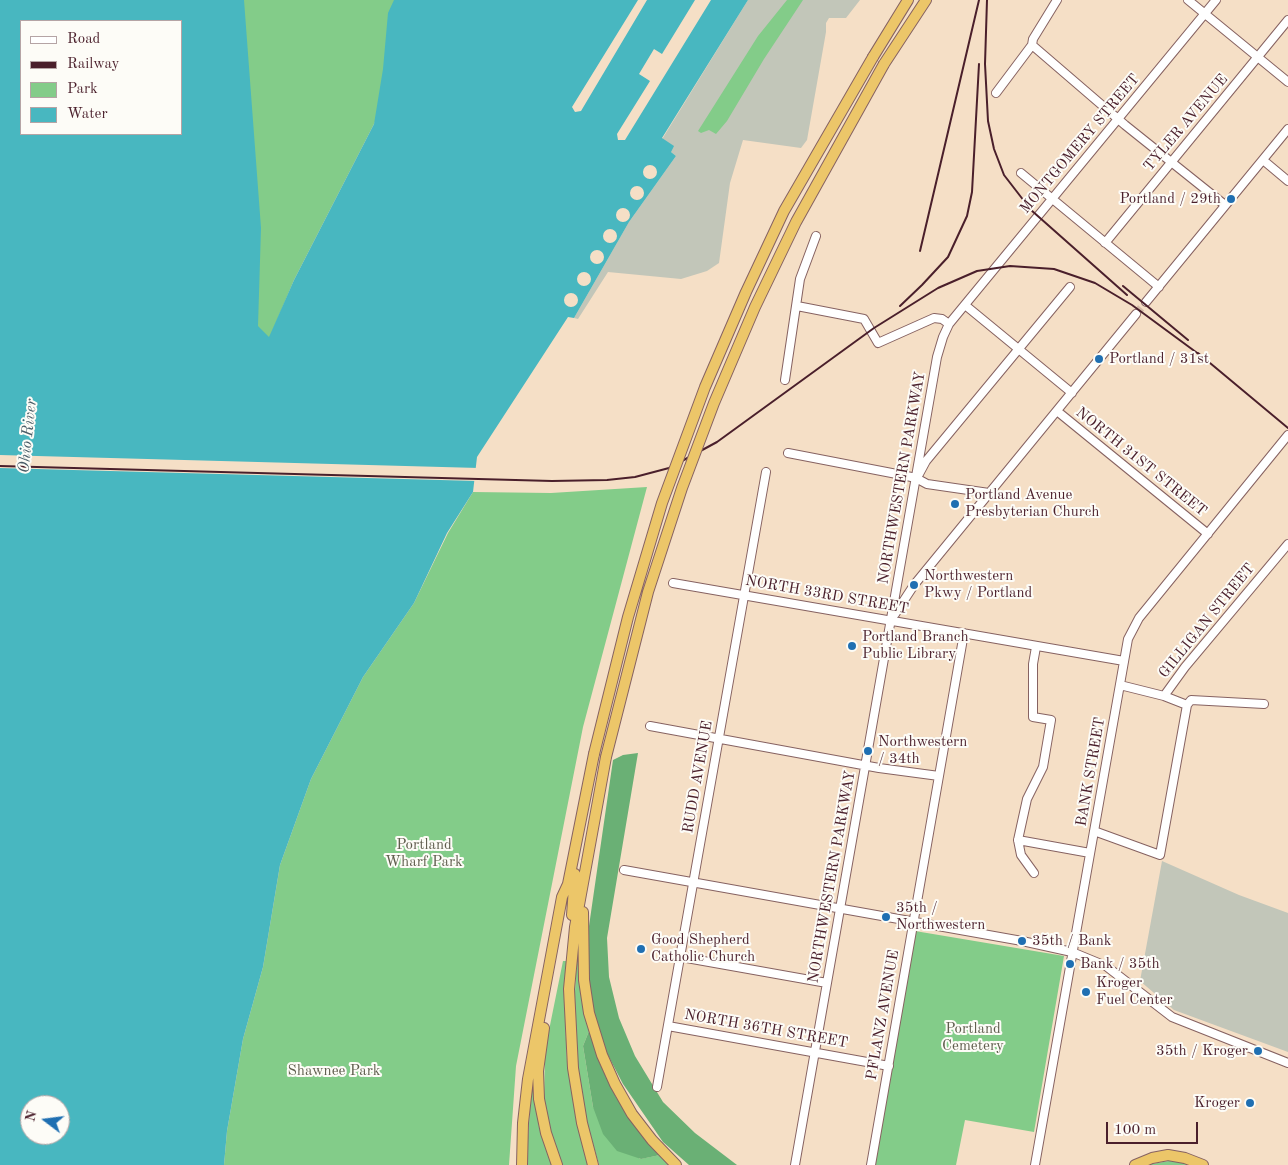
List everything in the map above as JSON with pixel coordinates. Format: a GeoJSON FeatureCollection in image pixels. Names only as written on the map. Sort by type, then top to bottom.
{"type":"FeatureCollection","features":[{"type":"Feature","properties":{"kind":"highway"},"geometry":{"type":"LineString","coordinates":[[558,1165],[543,1122],[538,1071],[568,899],[568,884],[594,754],[625,627],[659,512],[705,387],[746,292],[784,212],[908,0]]}},
{"type":"Feature","properties":{"kind":"highway"},"geometry":{"type":"LineString","coordinates":[[592,1165],[576,1090],[569,1024],[572,948],[606,757],[648,592],[682,488],[714,403],[755,307],[796,222],[884,64],[926,0]]}},
{"type":"Feature","properties":{"kind":"highway"},"geometry":{"type":"LineString","coordinates":[[578,833],[567,986],[567,1040],[577,1114],[592,1165]]}},
{"type":"Feature","properties":{"kind":"highway"},"geometry":{"type":"LineString","coordinates":[[584,883],[583,970],[587,1002],[595,1035],[606,1066],[626,1104],[648,1136],[676,1165]]}},
{"type":"Feature","properties":{"kind":"highway"},"geometry":{"type":"LineString","coordinates":[[522,1165],[523,1123],[528,1079],[562,897],[568,884]]}},
{"type":"Feature","properties":{"kind":"highway"},"geometry":{"type":"LineString","coordinates":[[1135,1165],[1152,1158],[1168,1156],[1185,1158],[1203,1165]]}},
{"type":"Feature","properties":{"kind":"street"},"geometry":{"type":"LineString","coordinates":[[996,93],[1032,45],[1033,39],[1057,0]]}},
{"type":"Feature","properties":{"kind":"street"},"geometry":{"type":"LineString","coordinates":[[1188,0],[1288,82]]}},
{"type":"Feature","properties":{"kind":"street","name":"MONTGOMERY STREET"},"geometry":{"type":"LineString","coordinates":[[965,305],[1216,0]]}},
{"type":"Feature","properties":{"kind":"street","name":"TYLER AVENUE"},"geometry":{"type":"LineString","coordinates":[[1105,243],[1288,20]]}},
{"type":"Feature","properties":{"kind":"street"},"geometry":{"type":"LineString","coordinates":[[1032,45],[1118,119],[1226,205]]}},
{"type":"Feature","properties":{"kind":"street"},"geometry":{"type":"LineString","coordinates":[[1146,302],[1288,129]]}},
{"type":"Feature","properties":{"kind":"street"},"geometry":{"type":"LineString","coordinates":[[1263,160],[1288,181]]}},
{"type":"Feature","properties":{"kind":"street"},"geometry":{"type":"LineString","coordinates":[[1020,173],[1159,287]]}},
{"type":"Feature","properties":{"kind":"street"},"geometry":{"type":"LineString","coordinates":[[785,380],[800,279],[816,236]]}},
{"type":"Feature","properties":{"kind":"street"},"geometry":{"type":"LineString","coordinates":[[916,478],[926,461],[1070,286]]}},
{"type":"Feature","properties":{"kind":"street","name":"NORTHWESTERN PARKWAY"},"geometry":{"type":"LineString","coordinates":[[795,1165],[937,357],[949,324],[965,305]]}},
{"type":"Feature","properties":{"kind":"street","name":"NORTH 31ST STREET"},"geometry":{"type":"LineString","coordinates":[[965,305],[1072,393]]}},
{"type":"Feature","properties":{"kind":"street"},"geometry":{"type":"LineString","coordinates":[[797,306],[864,319],[878,343],[934,318],[942,319],[949,324]]}},
{"type":"Feature","properties":{"kind":"street"},"geometry":{"type":"LineString","coordinates":[[892,620],[904,598],[1136,314]]}},
{"type":"Feature","properties":{"kind":"street","name":"NORTH 31ST STREET"},"geometry":{"type":"LineString","coordinates":[[1057,411],[1208,534]]}},
{"type":"Feature","properties":{"kind":"street","name":"BANK STREET"},"geometry":{"type":"LineString","coordinates":[[1035,1165],[1128,639],[1139,618],[1288,435]]}},
{"type":"Feature","properties":{"kind":"street"},"geometry":{"type":"LineString","coordinates":[[788,453],[916,478],[927,484],[989,494]]}},
{"type":"Feature","properties":{"kind":"street","name":"RUDD AVENUE"},"geometry":{"type":"LineString","coordinates":[[657,1087],[766,472]]}},
{"type":"Feature","properties":{"kind":"street","name":"GILLIGAN STREET"},"geometry":{"type":"LineString","coordinates":[[1187,705],[1164,696],[1185,667],[1288,544]]}},
{"type":"Feature","properties":{"kind":"street","name":"NORTH 33RD STREET"},"geometry":{"type":"LineString","coordinates":[[673,582],[744,596],[1124,661]]}},
{"type":"Feature","properties":{"kind":"street","name":"PFLANZ AVENUE"},"geometry":{"type":"LineString","coordinates":[[870,1165],[964,633]]}},
{"type":"Feature","properties":{"kind":"street"},"geometry":{"type":"LineString","coordinates":[[1034,873],[1019,851],[1018,840],[1027,799],[1043,767],[1051,720],[1033,717],[1033,664],[1036,647]]}},
{"type":"Feature","properties":{"kind":"street"},"geometry":{"type":"LineString","coordinates":[[1120,684],[1164,696]]}},
{"type":"Feature","properties":{"kind":"street"},"geometry":{"type":"LineString","coordinates":[[1094,831],[1160,855],[1187,705],[1191,700],[1264,704]]}},
{"type":"Feature","properties":{"kind":"street"},"geometry":{"type":"LineString","coordinates":[[650,726],[865,766],[939,776]]}},
{"type":"Feature","properties":{"kind":"street"},"geometry":{"type":"LineString","coordinates":[[1018,840],[1090,853]]}},
{"type":"Feature","properties":{"kind":"street"},"geometry":{"type":"LineString","coordinates":[[624,870],[840,908],[1072,952],[1106,966],[1172,1018],[1288,1063]]}},
{"type":"Feature","properties":{"kind":"street"},"geometry":{"type":"LineString","coordinates":[[681,957],[827,983]]}},
{"type":"Feature","properties":{"kind":"street","name":"NORTH 36TH STREET"},"geometry":{"type":"LineString","coordinates":[[668,1026],[889,1066]]}},
{"type":"Feature","properties":{"kind":"shaded area"},"geometry":{"type":"Polygon","coordinates":[[[748,0],[860,0],[846,18],[829,18],[826,23],[807,140],[801,148],[743,140],[730,183],[719,263],[707,271],[681,279],[608,272],[578,319],[574,318],[629,222],[676,156],[671,152],[656,149],[748,0]]]}},
{"type":"Feature","properties":{"kind":"shaded area"},"geometry":{"type":"Polygon","coordinates":[[[1162,861],[1239,895],[1288,913],[1288,1052],[1174,1010],[1140,981],[1162,861]]]}},
{"type":"Feature","properties":{"kind":"green space"},"geometry":{"type":"Polygon","coordinates":[[[226,0],[423,0],[374,124],[294,280],[261,358],[226,0]]]}},
{"type":"Feature","properties":{"kind":"green space"},"geometry":{"type":"Polygon","coordinates":[[[787,0],[803,0],[764,59],[727,121],[716,134],[709,130],[701,133],[698,131],[758,36],[787,0]]]}},
{"type":"Feature","properties":{"kind":"green space","name":"Portland Wharf Park"},"geometry":{"type":"Polygon","coordinates":[[[647,487],[583,727],[516,1066],[509,1165],[224,1165],[227,1131],[243,1039],[263,967],[280,865],[311,779],[363,677],[414,603],[448,533],[473,492],[551,493],[647,487]]]}},
{"type":"Feature","properties":{"kind":"green space"},"geometry":{"type":"Polygon","coordinates":[[[638,753],[607,938],[609,977],[619,1018],[635,1056],[663,1102],[695,1133],[737,1165],[689,1165],[663,1142],[623,1084],[599,1038],[587,982],[589,926],[613,760],[623,755],[638,753]]]}},
{"type":"Feature","properties":{"kind":"green space","name":"Portland Cemetery"},"geometry":{"type":"Polygon","coordinates":[[[915,931],[1064,956],[1034,1132],[965,1120],[956,1165],[874,1165],[915,931]]]}},
{"type":"Feature","properties":{"kind":"green space"},"geometry":{"type":"Polygon","coordinates":[[[577,955],[582,1004],[589,1031],[583,1046],[593,1107],[640,1159],[660,1155],[669,1165],[599,1165],[585,1115],[577,1062],[574,1009],[577,955]]]}},
{"type":"Feature","properties":{"kind":"green space"},"geometry":{"type":"Polygon","coordinates":[[[563,961],[567,961],[565,1018],[567,1061],[576,1119],[588,1165],[562,1165],[547,1121],[544,1100],[545,1050],[563,961]]]}},
{"type":"Feature","properties":{"kind":"green space"},"geometry":{"type":"Polygon","coordinates":[[[589,1031],[600,1064],[616,1097],[635,1126],[660,1155],[641,1159],[617,1151],[603,1134],[593,1107],[583,1046],[589,1031]]]}},
{"type":"Feature","properties":{"kind":"green space"},"geometry":{"type":"Polygon","coordinates":[[[532,1081],[539,1127],[552,1165],[526,1165],[532,1081]]]}},
{"type":"Feature","properties":{"kind":"green space"},"geometry":{"type":"Polygon","coordinates":[[[1169,1161],[1192,1165],[1146,1165],[1169,1161]]]}},
{"type":"Feature","properties":{"kind":"water","name":"Ohio River"},"geometry":{"type":"Polygon","coordinates":[[[0,0],[244,0],[261,228],[258,326],[269,337],[294,280],[374,124],[383,69],[388,13],[394,0],[748,0],[662,138],[674,146],[671,152],[676,156],[629,222],[574,318],[568,317],[477,457],[473,492],[447,533],[414,603],[363,677],[311,779],[280,865],[263,967],[243,1039],[227,1131],[224,1165],[0,1165],[0,0]]]}},
{"type":"Feature","properties":{"kind":"pier"},"geometry":{"type":"Polygon","coordinates":[[[638,0],[647,0],[581,111],[575,112],[572,107],[638,0]]]}},
{"type":"Feature","properties":{"kind":"pier"},"geometry":{"type":"Polygon","coordinates":[[[695,0],[711,0],[625,140],[618,140],[617,134],[650,81],[639,74],[654,49],[662,54],[695,0]]]}},
{"type":"Feature","properties":{"kind":"pier"},"geometry":{"type":"Polygon","coordinates":[[[650,165],[655,167],[657,172],[655,177],[650,179],[645,177],[643,172],[645,167],[650,165]]]}},
{"type":"Feature","properties":{"kind":"pier"},"geometry":{"type":"Polygon","coordinates":[[[637,186],[642,188],[644,193],[642,198],[637,200],[632,198],[630,193],[632,188],[637,186]]]}},
{"type":"Feature","properties":{"kind":"pier"},"geometry":{"type":"Polygon","coordinates":[[[623,208],[628,210],[630,215],[628,220],[623,222],[618,220],[616,215],[618,210],[623,208]]]}},
{"type":"Feature","properties":{"kind":"pier"},"geometry":{"type":"Polygon","coordinates":[[[610,229],[615,231],[617,236],[615,241],[610,243],[605,241],[603,236],[605,231],[610,229]]]}},
{"type":"Feature","properties":{"kind":"pier"},"geometry":{"type":"Polygon","coordinates":[[[597,250],[602,252],[604,257],[602,262],[597,264],[592,262],[590,257],[592,252],[597,250]]]}},
{"type":"Feature","properties":{"kind":"pier"},"geometry":{"type":"Polygon","coordinates":[[[584,272],[589,274],[591,279],[589,284],[584,286],[579,284],[577,279],[579,274],[584,272]]]}},
{"type":"Feature","properties":{"kind":"pier"},"geometry":{"type":"Polygon","coordinates":[[[571,293],[576,295],[578,300],[576,305],[571,307],[566,305],[564,300],[566,295],[571,293]]]}},
{"type":"Feature","properties":{"kind":"pier"},"geometry":{"type":"Polygon","coordinates":[[[0,455],[479,468],[477,481],[0,468],[0,455]]]}},
{"type":"Feature","properties":{"kind":"tunnel"},"geometry":{"type":"LineString","coordinates":[[1136,314],[1146,302]]}},
{"type":"Feature","properties":{"kind":"railway"},"geometry":{"type":"LineString","coordinates":[[920,251],[979,0]]}},
{"type":"Feature","properties":{"kind":"railway"},"geometry":{"type":"LineString","coordinates":[[987,0],[985,64],[988,121],[994,149],[1004,175],[1031,210],[1127,295]]}},
{"type":"Feature","properties":{"kind":"railway"},"geometry":{"type":"LineString","coordinates":[[900,306],[948,257],[967,216],[972,192],[979,64]]}},
{"type":"Feature","properties":{"kind":"railway"},"geometry":{"type":"LineString","coordinates":[[0,466],[552,481],[607,480],[635,477],[669,468],[717,442],[874,328],[938,288],[977,271],[1010,266],[1054,269],[1095,283],[1132,305],[1204,358]]}},
{"type":"Feature","properties":{"kind":"railway"},"geometry":{"type":"LineString","coordinates":[[1123,286],[1188,340]]}},
{"type":"Feature","properties":{"kind":"railway"},"geometry":{"type":"LineString","coordinates":[[1198,353],[1288,428]]}},
{"type":"Feature","properties":{"kind":"place","name":"Portland / 29th"},"geometry":{"type":"Point","coordinates":[1231,199]}},
{"type":"Feature","properties":{"kind":"place","name":"Portland / 31st"},"geometry":{"type":"Point","coordinates":[1099,359]}},
{"type":"Feature","properties":{"kind":"place","name":"Portland Avenue Presbyterian Church"},"geometry":{"type":"Point","coordinates":[955,504]}},
{"type":"Feature","properties":{"kind":"place","name":"Northwestern Pkwy / Portland"},"geometry":{"type":"Point","coordinates":[914,585]}},
{"type":"Feature","properties":{"kind":"place","name":"Portland Branch Public Library"},"geometry":{"type":"Point","coordinates":[852,646]}},
{"type":"Feature","properties":{"kind":"place","name":"Northwestern / 34th"},"geometry":{"type":"Point","coordinates":[868,751]}},
{"type":"Feature","properties":{"kind":"place","name":"35th / Northwestern"},"geometry":{"type":"Point","coordinates":[886,917]}},
{"type":"Feature","properties":{"kind":"place","name":"35th / Bank"},"geometry":{"type":"Point","coordinates":[1022,941]}},
{"type":"Feature","properties":{"kind":"place","name":"Good Shepherd Catholic Church"},"geometry":{"type":"Point","coordinates":[641,949]}},
{"type":"Feature","properties":{"kind":"place","name":"Bank / 35th"},"geometry":{"type":"Point","coordinates":[1070,964]}},
{"type":"Feature","properties":{"kind":"place","name":"Kroger Fuel Center"},"geometry":{"type":"Point","coordinates":[1086,992]}},
{"type":"Feature","properties":{"kind":"place","name":"35th / Kroger"},"geometry":{"type":"Point","coordinates":[1258,1051]}},
{"type":"Feature","properties":{"kind":"place","name":"Kroger"},"geometry":{"type":"Point","coordinates":[1250,1103]}},
{"type":"Feature","properties":{"kind":"park label","name":"Shawnee Park"},"geometry":{"type":"Point","coordinates":[334,1071]}}]}
